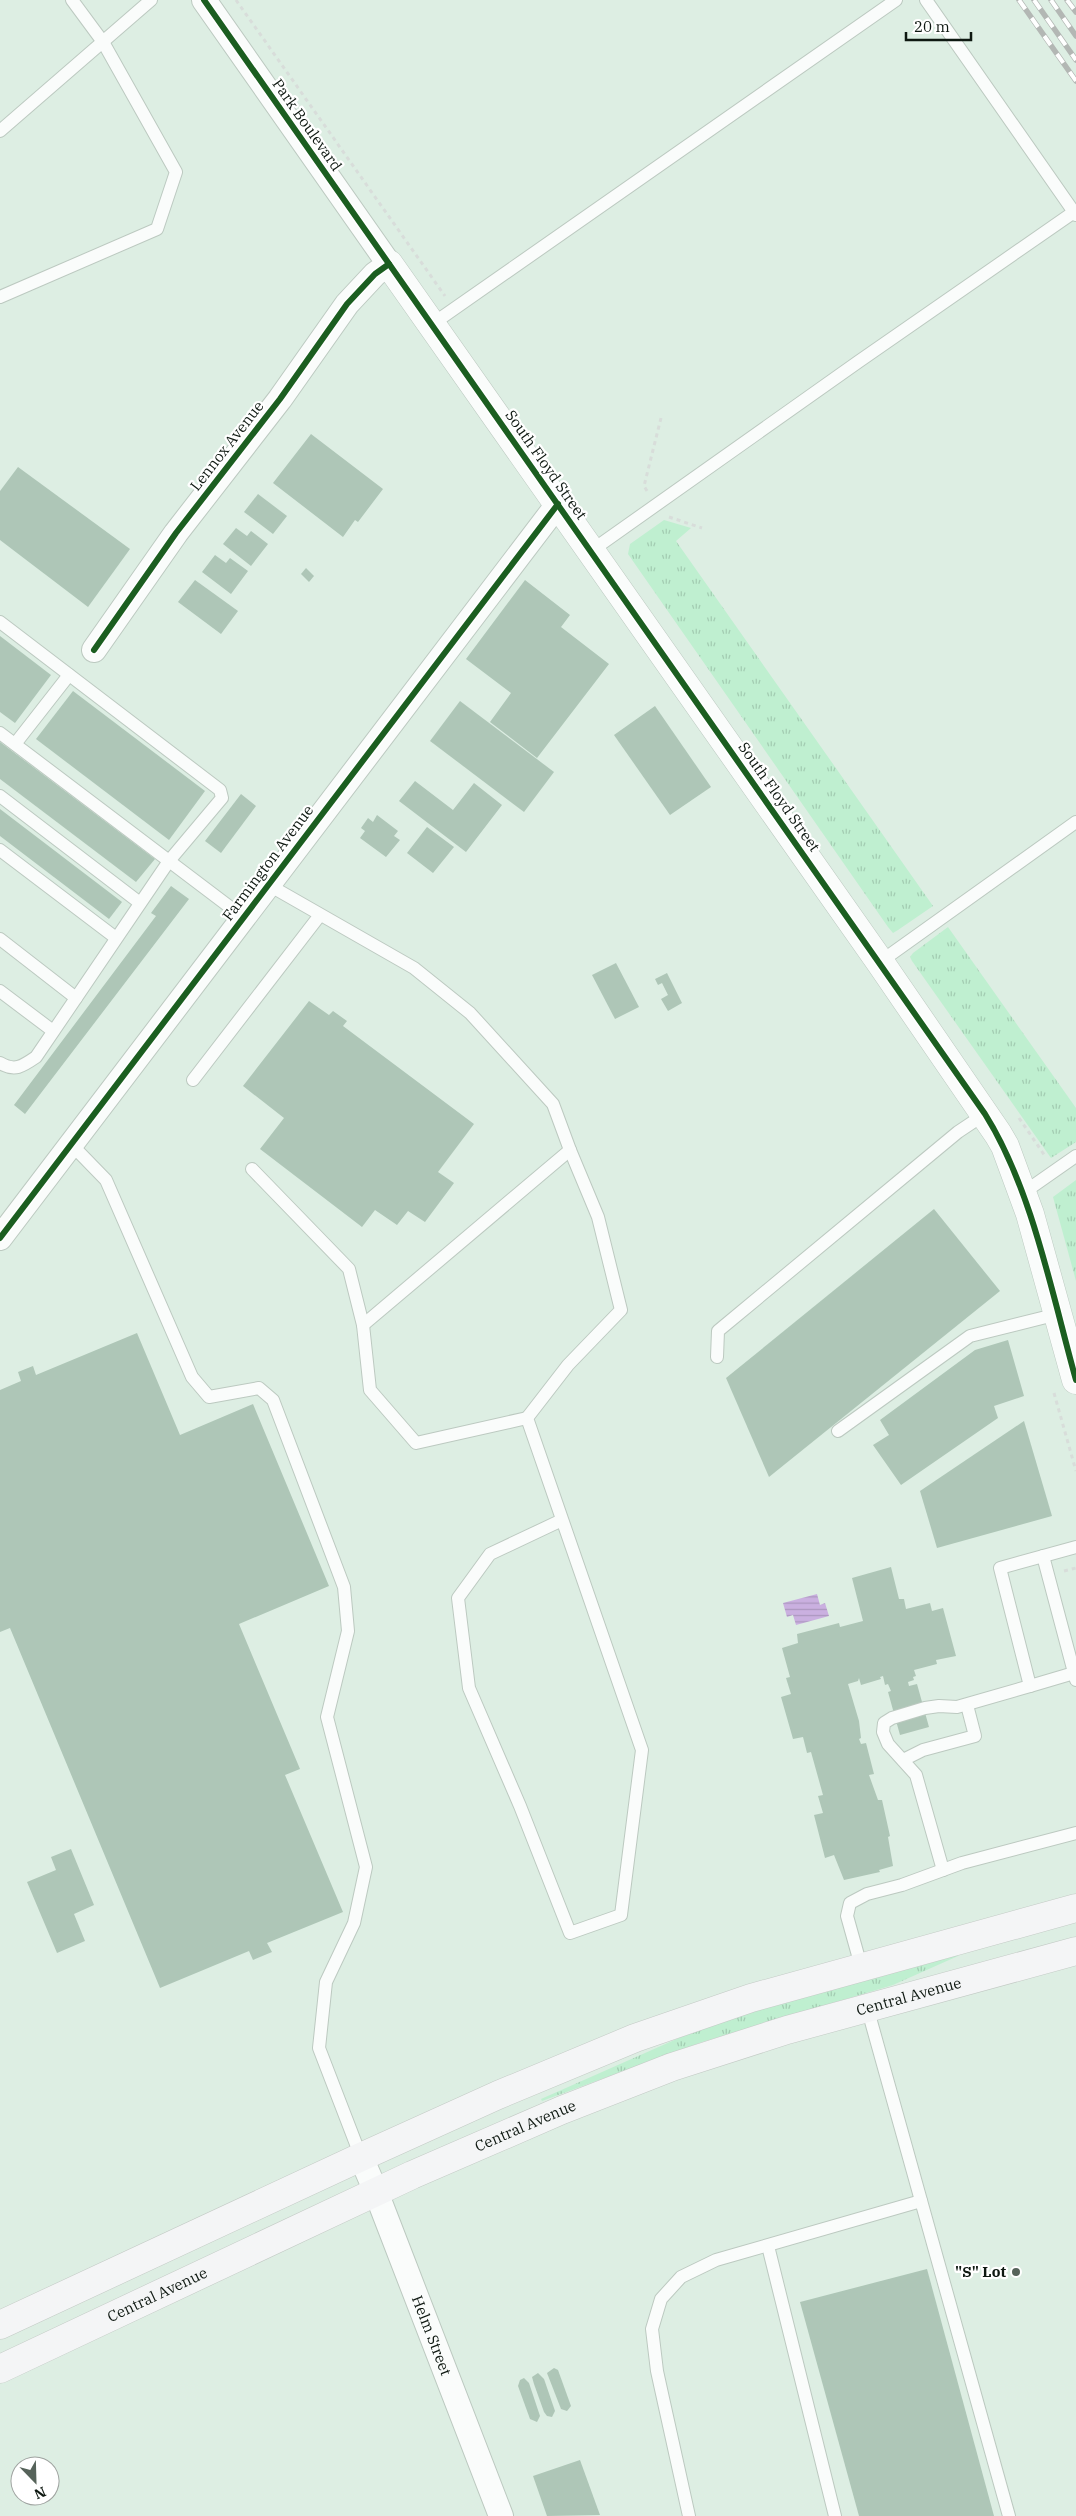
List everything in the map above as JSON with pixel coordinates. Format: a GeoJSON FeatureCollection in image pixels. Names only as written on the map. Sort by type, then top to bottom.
{"type":"FeatureCollection","features":[{"type":"Feature","properties":{"kind":"main road"},"geometry":{"type":"LineString","coordinates":[[0,2325],[498,2095],[635,2038],[751,1998],[1076,1908]]}},
{"type":"Feature","properties":{"kind":"main road","name":"Central Avenue"},"geometry":{"type":"LineString","coordinates":[[0,2369],[376,2192],[562,2110],[672,2067],[867,2007],[1076,1951]]}},
{"type":"Feature","properties":{"kind":"street","name":"Park Boulevard"},"geometry":{"type":"LineString","coordinates":[[204,0],[389,264]]}},
{"type":"Feature","properties":{"kind":"street","name":"South Floyd Street"},"geometry":{"type":"LineString","coordinates":[[389,264],[986,1114],[1005,1146],[1023,1193],[1076,1380]]}},
{"type":"Feature","properties":{"kind":"street","name":"Lennox Avenue"},"geometry":{"type":"LineString","coordinates":[[94,650],[176,533],[280,399],[348,304],[376,274],[389,264]]}},
{"type":"Feature","properties":{"kind":"street","name":"Farmington Avenue"},"geometry":{"type":"LineString","coordinates":[[0,1238],[267,884],[558,504]]}},
{"type":"Feature","properties":{"kind":"street","name":"Helm Street"},"geometry":{"type":"LineString","coordinates":[[361,2157],[501,2516]]}},
{"type":"Feature","properties":{"kind":"lane"},"geometry":{"type":"LineString","coordinates":[[0,297],[157,229],[176,172],[103,42],[72,0]]}},
{"type":"Feature","properties":{"kind":"lane"},"geometry":{"type":"LineString","coordinates":[[0,131],[151,0]]}},
{"type":"Feature","properties":{"kind":"lane"},"geometry":{"type":"LineString","coordinates":[[431,325],[896,0]]}},
{"type":"Feature","properties":{"kind":"lane"},"geometry":{"type":"LineString","coordinates":[[591,551],[1075,214],[926,0]]}},
{"type":"Feature","properties":{"kind":"lane"},"geometry":{"type":"LineString","coordinates":[[0,622],[220,790],[222,798],[169,861],[36,1057],[21,1068],[8,1068],[0,1063]]}},
{"type":"Feature","properties":{"kind":"lane"},"geometry":{"type":"LineString","coordinates":[[15,744],[69,674]]}},
{"type":"Feature","properties":{"kind":"lane"},"geometry":{"type":"LineString","coordinates":[[0,733],[242,917]]}},
{"type":"Feature","properties":{"kind":"lane"},"geometry":{"type":"LineString","coordinates":[[0,796],[140,903]]}},
{"type":"Feature","properties":{"kind":"lane"},"geometry":{"type":"LineString","coordinates":[[880,962],[1076,822]]}},
{"type":"Feature","properties":{"kind":"lane"},"geometry":{"type":"LineString","coordinates":[[0,850],[116,938]]}},
{"type":"Feature","properties":{"kind":"lane"},"geometry":{"type":"LineString","coordinates":[[252,1169],[349,1269],[363,1325],[370,1390],[416,1443],[527,1418],[568,1365],[621,1310],[598,1217],[553,1104],[470,1013],[414,968],[267,884]]}},
{"type":"Feature","properties":{"kind":"lane"},"geometry":{"type":"LineString","coordinates":[[193,1080],[320,915]]}},
{"type":"Feature","properties":{"kind":"lane"},"geometry":{"type":"LineString","coordinates":[[0,939],[76,998]]}},
{"type":"Feature","properties":{"kind":"lane"},"geometry":{"type":"LineString","coordinates":[[0,991],[53,1031]]}},
{"type":"Feature","properties":{"kind":"lane"},"geometry":{"type":"LineString","coordinates":[[717,1357],[718,1331],[958,1132],[986,1114]]}},
{"type":"Feature","properties":{"kind":"lane"},"geometry":{"type":"LineString","coordinates":[[71,1144],[106,1180],[192,1377],[209,1397],[259,1388],[273,1400],[344,1587],[348,1631],[328,1717],[366,1867],[354,1923],[326,1982],[319,2048],[361,2157]]}},
{"type":"Feature","properties":{"kind":"lane"},"geometry":{"type":"LineString","coordinates":[[363,1325],[570,1150]]}},
{"type":"Feature","properties":{"kind":"lane"},"geometry":{"type":"LineString","coordinates":[[1023,1193],[1076,1156]]}},
{"type":"Feature","properties":{"kind":"lane"},"geometry":{"type":"LineString","coordinates":[[838,1431],[970,1336],[1058,1314]]}},
{"type":"Feature","properties":{"kind":"lane"},"geometry":{"type":"LineString","coordinates":[[527,1418],[642,1750],[620,1915],[570,1933],[520,1806],[469,1688],[458,1598],[490,1554],[562,1520]]}},
{"type":"Feature","properties":{"kind":"lane"},"geometry":{"type":"LineString","coordinates":[[1030,1686],[1000,1568],[1076,1547]]}},
{"type":"Feature","properties":{"kind":"lane"},"geometry":{"type":"LineString","coordinates":[[943,1870],[916,1775],[888,1744],[883,1732],[884,1723],[892,1718],[925,1708],[967,1705],[1030,1686],[1075,1677],[1043,1556]]}},
{"type":"Feature","properties":{"kind":"lane"},"geometry":{"type":"LineString","coordinates":[[903,1760],[923,1750],[975,1736],[967,1705]]}},
{"type":"Feature","properties":{"kind":"lane"},"geometry":{"type":"LineString","coordinates":[[861,1966],[847,1916],[850,1903],[867,1894],[902,1885],[979,1858],[1076,1833]]}},
{"type":"Feature","properties":{"kind":"lane"},"geometry":{"type":"LineString","coordinates":[[867,2007],[1009,2516]]}},
{"type":"Feature","properties":{"kind":"lane"},"geometry":{"type":"LineString","coordinates":[[689,2516],[657,2372],[652,2329],[661,2299],[681,2278],[716,2260],[921,2201]]}},
{"type":"Feature","properties":{"kind":"lane"},"geometry":{"type":"LineString","coordinates":[[768,2246],[835,2516]]}},
{"type":"Feature","properties":{"kind":"path"},"geometry":{"type":"LineString","coordinates":[[236,0],[445,297]]}},
{"type":"Feature","properties":{"kind":"path"},"geometry":{"type":"LineString","coordinates":[[656,504],[644,486],[662,418]]}},
{"type":"Feature","properties":{"kind":"path"},"geometry":{"type":"LineString","coordinates":[[664,515],[702,528]]}},
{"type":"Feature","properties":{"kind":"path"},"geometry":{"type":"LineString","coordinates":[[1062,1572],[1076,1568]]}},
{"type":"Feature","properties":{"kind":"green space"},"geometry":{"type":"Polygon","coordinates":[[[664,520],[691,528],[676,541],[933,906],[893,933],[628,554],[630,544],[664,520]]]}},
{"type":"Feature","properties":{"kind":"green space"},"geometry":{"type":"Polygon","coordinates":[[[948,927],[1076,1108],[1076,1142],[1051,1158],[910,957],[948,927]]]}},
{"type":"Feature","properties":{"kind":"green space"},"geometry":{"type":"Polygon","coordinates":[[[1076,1180],[1076,1281],[1053,1197],[1076,1180]]]}},
{"type":"Feature","properties":{"kind":"green space"},"geometry":{"type":"Polygon","coordinates":[[[957,1953],[958,1956],[893,1985],[702,2042],[542,2101],[541,2099],[697,2030],[751,2012],[957,1953]]]}},
{"type":"Feature","properties":{"kind":"shaded area"},"geometry":{"type":"Polygon","coordinates":[[[817,1594],[820,1605],[825,1603],[829,1616],[796,1625],[793,1615],[787,1617],[783,1603],[817,1594]]]}},
{"type":"Feature","properties":{"kind":"building"},"geometry":{"type":"Polygon","coordinates":[[[311,434],[383,489],[358,522],[355,520],[343,537],[273,483],[311,434]]]}},
{"type":"Feature","properties":{"kind":"building"},"geometry":{"type":"Polygon","coordinates":[[[18,467],[130,549],[88,607],[0,540],[0,491],[18,467]]]}},
{"type":"Feature","properties":{"kind":"building"},"geometry":{"type":"Polygon","coordinates":[[[258,494],[287,516],[273,534],[244,512],[258,494]]]}},
{"type":"Feature","properties":{"kind":"building"},"geometry":{"type":"Polygon","coordinates":[[[236,528],[247,536],[251,531],[268,544],[251,566],[223,544],[236,528]]]}},
{"type":"Feature","properties":{"kind":"building"},"geometry":{"type":"Polygon","coordinates":[[[215,555],[226,563],[230,558],[248,571],[231,594],[202,572],[215,555]]]}},
{"type":"Feature","properties":{"kind":"building"},"geometry":{"type":"Polygon","coordinates":[[[306,568],[314,576],[309,582],[301,574],[306,568]]]}},
{"type":"Feature","properties":{"kind":"building"},"geometry":{"type":"Polygon","coordinates":[[[195,580],[238,611],[221,634],[178,602],[195,580]]]}},
{"type":"Feature","properties":{"kind":"building"},"geometry":{"type":"Polygon","coordinates":[[[525,580],[570,615],[561,627],[609,664],[537,758],[490,722],[511,693],[466,659],[525,580]]]}},
{"type":"Feature","properties":{"kind":"building"},"geometry":{"type":"Polygon","coordinates":[[[0,636],[51,675],[15,723],[0,712],[0,636]]]}},
{"type":"Feature","properties":{"kind":"building"},"geometry":{"type":"Polygon","coordinates":[[[73,691],[205,791],[169,840],[36,739],[73,691]]]}},
{"type":"Feature","properties":{"kind":"building"},"geometry":{"type":"Polygon","coordinates":[[[460,701],[554,772],[524,812],[430,741],[460,701]]]}},
{"type":"Feature","properties":{"kind":"building"},"geometry":{"type":"Polygon","coordinates":[[[655,706],[711,787],[670,815],[614,735],[655,706]]]}},
{"type":"Feature","properties":{"kind":"building"},"geometry":{"type":"Polygon","coordinates":[[[0,742],[155,859],[136,882],[0,779],[0,742]]]}},
{"type":"Feature","properties":{"kind":"building"},"geometry":{"type":"Polygon","coordinates":[[[415,781],[453,810],[474,783],[502,805],[466,852],[399,801],[415,781]]]}},
{"type":"Feature","properties":{"kind":"building"},"geometry":{"type":"Polygon","coordinates":[[[241,794],[256,806],[221,853],[205,841],[241,794]]]}},
{"type":"Feature","properties":{"kind":"building"},"geometry":{"type":"Polygon","coordinates":[[[0,809],[122,902],[109,919],[0,836],[0,809]]]}},
{"type":"Feature","properties":{"kind":"building"},"geometry":{"type":"Polygon","coordinates":[[[377,815],[398,831],[394,836],[400,840],[386,857],[360,838],[365,831],[361,828],[368,818],[373,822],[377,815]]]}},
{"type":"Feature","properties":{"kind":"building"},"geometry":{"type":"Polygon","coordinates":[[[427,827],[454,847],[433,873],[407,853],[427,827]]]}},
{"type":"Feature","properties":{"kind":"building"},"geometry":{"type":"Polygon","coordinates":[[[171,886],[189,899],[25,1114],[14,1105],[156,916],[151,913],[171,886]]]}},
{"type":"Feature","properties":{"kind":"building"},"geometry":{"type":"Polygon","coordinates":[[[616,963],[639,1007],[615,1019],[592,975],[616,963]]]}},
{"type":"Feature","properties":{"kind":"building"},"geometry":{"type":"Polygon","coordinates":[[[667,973],[682,1003],[668,1011],[661,999],[668,995],[662,983],[658,985],[655,979],[667,973]]]}},
{"type":"Feature","properties":{"kind":"building"},"geometry":{"type":"Polygon","coordinates":[[[309,1001],[329,1015],[333,1011],[347,1021],[343,1026],[474,1124],[438,1172],[454,1183],[425,1222],[408,1211],[397,1225],[375,1210],[362,1227],[260,1149],[284,1118],[243,1086],[309,1001]]]}},
{"type":"Feature","properties":{"kind":"building"},"geometry":{"type":"Polygon","coordinates":[[[934,1209],[1000,1291],[769,1477],[726,1378],[934,1209]]]}},
{"type":"Feature","properties":{"kind":"building"},"geometry":{"type":"Polygon","coordinates":[[[137,1333],[180,1435],[253,1404],[329,1586],[239,1624],[300,1769],[285,1775],[343,1912],[267,1943],[272,1952],[253,1960],[249,1951],[160,1988],[10,1628],[0,1632],[0,1390],[21,1381],[18,1372],[33,1366],[36,1375],[137,1333]]]}},
{"type":"Feature","properties":{"kind":"building"},"geometry":{"type":"Polygon","coordinates":[[[1008,1340],[1024,1396],[994,1406],[998,1418],[901,1485],[873,1445],[889,1435],[880,1420],[975,1350],[1008,1340]]]}},
{"type":"Feature","properties":{"kind":"building"},"geometry":{"type":"Polygon","coordinates":[[[1024,1421],[1052,1516],[937,1548],[920,1491],[1024,1421]]]}},
{"type":"Feature","properties":{"kind":"building"},"geometry":{"type":"Polygon","coordinates":[[[891,1567],[899,1599],[904,1599],[906,1609],[930,1603],[932,1611],[943,1608],[956,1656],[936,1660],[937,1664],[914,1670],[916,1676],[913,1677],[914,1680],[908,1682],[909,1686],[917,1684],[929,1727],[900,1735],[888,1692],[891,1691],[888,1684],[885,1685],[883,1676],[880,1677],[881,1679],[861,1685],[859,1678],[858,1681],[848,1684],[859,1721],[861,1738],[859,1739],[861,1744],[866,1743],[874,1774],[869,1775],[878,1800],[882,1800],[890,1836],[888,1837],[893,1866],[879,1870],[880,1872],[844,1880],[834,1855],[825,1858],[814,1815],[823,1813],[818,1796],[823,1795],[811,1752],[807,1753],[803,1737],[793,1739],[781,1697],[791,1694],[786,1678],[790,1677],[782,1648],[798,1643],[797,1634],[839,1623],[840,1627],[863,1621],[852,1578],[891,1567]]]}},
{"type":"Feature","properties":{"kind":"building"},"geometry":{"type":"Polygon","coordinates":[[[71,1849],[94,1905],[74,1914],[85,1941],[57,1953],[27,1882],[56,1870],[51,1857],[71,1849]]]}},
{"type":"Feature","properties":{"kind":"building"},"geometry":{"type":"Polygon","coordinates":[[[927,2269],[994,2516],[859,2516],[800,2302],[927,2269]]]}},
{"type":"Feature","properties":{"kind":"building"},"geometry":{"type":"Polygon","coordinates":[[[554,2368],[558,2370],[571,2406],[567,2411],[561,2409],[547,2373],[554,2368]]]}},
{"type":"Feature","properties":{"kind":"building"},"geometry":{"type":"Polygon","coordinates":[[[538,2373],[544,2379],[555,2411],[552,2417],[547,2416],[544,2412],[534,2384],[532,2377],[538,2373]]]}},
{"type":"Feature","properties":{"kind":"building"},"geometry":{"type":"Polygon","coordinates":[[[524,2378],[529,2383],[540,2416],[537,2422],[530,2419],[518,2386],[520,2380],[524,2378]]]}},
{"type":"Feature","properties":{"kind":"building"},"geometry":{"type":"Polygon","coordinates":[[[580,2460],[600,2515],[547,2516],[533,2476],[580,2460]]]}},
{"type":"Feature","properties":{"kind":"railway"},"geometry":{"type":"LineString","coordinates":[[1019,0],[1076,81]]}},
{"type":"Feature","properties":{"kind":"railway"},"geometry":{"type":"LineString","coordinates":[[1034,0],[1076,60]]}},
{"type":"Feature","properties":{"kind":"railway"},"geometry":{"type":"LineString","coordinates":[[1051,0],[1076,36]]}},
{"type":"Feature","properties":{"kind":"railway"},"geometry":{"type":"LineString","coordinates":[[1067,0],[1076,12]]}},
{"type":"Feature","properties":{"kind":"cycle path"},"geometry":{"type":"LineString","coordinates":[[204,0],[985,1114],[1016,1175],[1028,1208],[1076,1380]]}},
{"type":"Feature","properties":{"kind":"cycle path"},"geometry":{"type":"LineString","coordinates":[[94,650],[176,533],[280,399],[347,304],[375,274],[389,264]]}},
{"type":"Feature","properties":{"kind":"cycle path"},"geometry":{"type":"LineString","coordinates":[[0,1238],[558,504]]}},
{"type":"Feature","properties":{"kind":"place","name":"\"S\" Lot"},"geometry":{"type":"Point","coordinates":[1016,2272]}}]}
